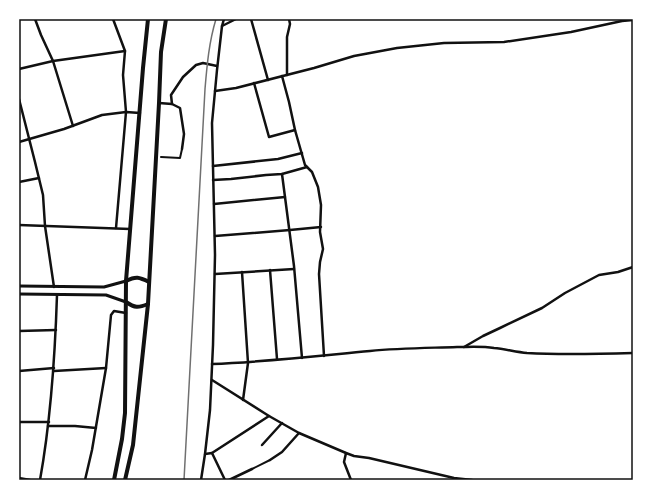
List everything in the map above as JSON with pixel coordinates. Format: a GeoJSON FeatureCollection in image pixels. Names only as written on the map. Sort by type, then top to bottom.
{"type":"FeatureCollection","features":[{"type":"Feature","properties":{"kind":"highway"},"geometry":{"type":"LineString","coordinates":[[114,480],[122,439],[125,413],[126,281],[148,19]]}},
{"type":"Feature","properties":{"kind":"highway"},"geometry":{"type":"LineString","coordinates":[[125,480],[133,445],[148,304],[161,52],[166,19]]}},
{"type":"Feature","properties":{"kind":"highway"},"geometry":{"type":"LineString","coordinates":[[126,281],[134,277],[141,278],[149,282]]}},
{"type":"Feature","properties":{"kind":"highway"},"geometry":{"type":"LineString","coordinates":[[126,302],[133,307],[140,308],[148,304]]}},
{"type":"Feature","properties":{"kind":"street"},"geometry":{"type":"LineString","coordinates":[[35,19],[53,62],[73,126]]}},
{"type":"Feature","properties":{"kind":"street"},"geometry":{"type":"LineString","coordinates":[[113,19],[125,51],[123,75],[126,112],[116,228]]}},
{"type":"Feature","properties":{"kind":"street"},"geometry":{"type":"LineString","coordinates":[[201,480],[210,410],[212,380],[215,236],[212,123],[217,66],[224,19]]}},
{"type":"Feature","properties":{"kind":"street"},"geometry":{"type":"LineString","coordinates":[[222,26],[236,19]]}},
{"type":"Feature","properties":{"kind":"street"},"geometry":{"type":"LineString","coordinates":[[251,19],[268,80]]}},
{"type":"Feature","properties":{"kind":"street"},"geometry":{"type":"LineString","coordinates":[[287,75],[286,37],[290,24],[289,19]]}},
{"type":"Feature","properties":{"kind":"street"},"geometry":{"type":"LineString","coordinates":[[215,92],[268,80],[354,56],[398,48],[444,43],[504,42],[571,32],[633,20]]}},
{"type":"Feature","properties":{"kind":"street"},"geometry":{"type":"LineString","coordinates":[[19,69],[53,62],[125,51]]}},
{"type":"Feature","properties":{"kind":"street"},"geometry":{"type":"LineString","coordinates":[[172,104],[171,95],[183,78],[196,65],[203,63],[217,66]]}},
{"type":"Feature","properties":{"kind":"street"},"geometry":{"type":"LineString","coordinates":[[282,76],[305,165],[312,172],[318,187],[321,205],[320,232],[323,249],[319,274],[324,356]]}},
{"type":"Feature","properties":{"kind":"street"},"geometry":{"type":"LineString","coordinates":[[254,83],[269,137],[295,130]]}},
{"type":"Feature","properties":{"kind":"street"},"geometry":{"type":"LineString","coordinates":[[19,99],[43,195],[45,226],[54,287]]}},
{"type":"Feature","properties":{"kind":"street"},"geometry":{"type":"LineString","coordinates":[[159,103],[172,104],[180,108],[184,134],[180,158],[161,157]]}},
{"type":"Feature","properties":{"kind":"street"},"geometry":{"type":"LineString","coordinates":[[19,142],[102,116],[126,112],[140,113]]}},
{"type":"Feature","properties":{"kind":"street"},"geometry":{"type":"LineString","coordinates":[[213,166],[278,159],[302,153]]}},
{"type":"Feature","properties":{"kind":"street"},"geometry":{"type":"LineString","coordinates":[[213,180],[282,174],[307,167]]}},
{"type":"Feature","properties":{"kind":"street"},"geometry":{"type":"LineString","coordinates":[[282,174],[290,230],[302,358]]}},
{"type":"Feature","properties":{"kind":"street"},"geometry":{"type":"LineString","coordinates":[[19,182],[39,178]]}},
{"type":"Feature","properties":{"kind":"street"},"geometry":{"type":"LineString","coordinates":[[214,204],[285,197]]}},
{"type":"Feature","properties":{"kind":"street"},"geometry":{"type":"LineString","coordinates":[[19,225],[130,229]]}},
{"type":"Feature","properties":{"kind":"street"},"geometry":{"type":"LineString","coordinates":[[215,236],[321,227]]}},
{"type":"Feature","properties":{"kind":"street"},"geometry":{"type":"LineString","coordinates":[[464,347],[483,336],[542,308],[565,293],[599,275],[618,272],[633,267]]}},
{"type":"Feature","properties":{"kind":"street"},"geometry":{"type":"LineString","coordinates":[[215,274],[294,268]]}},
{"type":"Feature","properties":{"kind":"street"},"geometry":{"type":"LineString","coordinates":[[270,270],[277,360]]}},
{"type":"Feature","properties":{"kind":"street"},"geometry":{"type":"LineString","coordinates":[[242,272],[248,363],[243,400]]}},
{"type":"Feature","properties":{"kind":"street"},"geometry":{"type":"LineString","coordinates":[[19,286],[104,287],[126,281]]}},
{"type":"Feature","properties":{"kind":"street"},"geometry":{"type":"LineString","coordinates":[[19,294],[106,295],[126,302]]}},
{"type":"Feature","properties":{"kind":"street"},"geometry":{"type":"LineString","coordinates":[[40,480],[49,424],[54,370],[57,295]]}},
{"type":"Feature","properties":{"kind":"street"},"geometry":{"type":"LineString","coordinates":[[85,480],[92,450],[106,368],[111,315],[114,311],[126,313]]}},
{"type":"Feature","properties":{"kind":"street"},"geometry":{"type":"LineString","coordinates":[[19,331],[56,330]]}},
{"type":"Feature","properties":{"kind":"street"},"geometry":{"type":"LineString","coordinates":[[212,364],[248,363],[409,348],[493,347],[525,353],[633,353]]}},
{"type":"Feature","properties":{"kind":"street"},"geometry":{"type":"LineString","coordinates":[[19,371],[106,368]]}},
{"type":"Feature","properties":{"kind":"street"},"geometry":{"type":"LineString","coordinates":[[212,380],[269,416],[299,432],[346,453],[454,478],[472,480]]}},
{"type":"Feature","properties":{"kind":"street"},"geometry":{"type":"LineString","coordinates":[[205,454],[212,453],[269,416]]}},
{"type":"Feature","properties":{"kind":"street"},"geometry":{"type":"LineString","coordinates":[[19,422],[96,428]]}},
{"type":"Feature","properties":{"kind":"street"},"geometry":{"type":"LineString","coordinates":[[262,445],[282,423]]}},
{"type":"Feature","properties":{"kind":"street"},"geometry":{"type":"LineString","coordinates":[[229,480],[270,460],[282,452],[299,432]]}},
{"type":"Feature","properties":{"kind":"street"},"geometry":{"type":"LineString","coordinates":[[212,453],[225,480]]}},
{"type":"Feature","properties":{"kind":"street"},"geometry":{"type":"LineString","coordinates":[[346,453],[344,462],[351,480]]}},
{"type":"Feature","properties":{"kind":"street"},"geometry":{"type":"LineString","coordinates":[[19,478],[30,480]]}},
{"type":"Feature","properties":{"kind":"railway"},"geometry":{"type":"LineString","coordinates":[[184,480],[205,89],[210,45],[216,19]]}}]}
